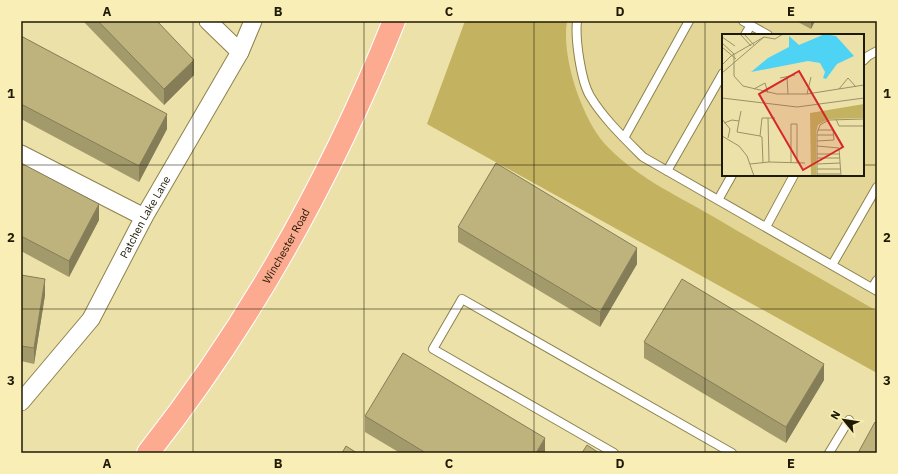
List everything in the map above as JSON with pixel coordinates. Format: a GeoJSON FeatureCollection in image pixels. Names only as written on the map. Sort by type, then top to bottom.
{"type":"FeatureCollection","features":[{"type":"Feature","properties":{"kind":"highway","name":"Winchester Road"},"geometry":{"type":"LineString","coordinates":[[148,453],[210,370],[240,324],[309,207],[358,107],[394,21]]}},
{"type":"Feature","properties":{"kind":"street"},"geometry":{"type":"LineString","coordinates":[[208,21],[240,52]]}},
{"type":"Feature","properties":{"kind":"street","name":"Patchen Lake Lane"},"geometry":{"type":"LineString","coordinates":[[21,402],[27,388],[91,319],[144,217],[240,52],[253,21]]}},
{"type":"Feature","properties":{"kind":"street"},"geometry":{"type":"LineString","coordinates":[[21,154],[144,217]]}},
{"type":"Feature","properties":{"kind":"lane"},"geometry":{"type":"LineString","coordinates":[[577,21],[578,56],[589,95],[624,138],[643,157],[875,290],[877,280]]}},
{"type":"Feature","properties":{"kind":"lane"},"geometry":{"type":"LineString","coordinates":[[624,138],[689,21]]}},
{"type":"Feature","properties":{"kind":"lane"},"geometry":{"type":"LineString","coordinates":[[743,21],[766,34]]}},
{"type":"Feature","properties":{"kind":"lane"},"geometry":{"type":"LineString","coordinates":[[746,34],[751,25]]}},
{"type":"Feature","properties":{"kind":"lane"},"geometry":{"type":"LineString","coordinates":[[864,61],[868,56],[877,51]]}},
{"type":"Feature","properties":{"kind":"lane"},"geometry":{"type":"LineString","coordinates":[[667,171],[722,75]]}},
{"type":"Feature","properties":{"kind":"lane"},"geometry":{"type":"LineString","coordinates":[[718,200],[731,176]]}},
{"type":"Feature","properties":{"kind":"lane"},"geometry":{"type":"LineString","coordinates":[[766,227],[793,176]]}},
{"type":"Feature","properties":{"kind":"lane"},"geometry":{"type":"LineString","coordinates":[[832,266],[877,187]]}},
{"type":"Feature","properties":{"kind":"lane"},"geometry":{"type":"LineString","coordinates":[[614,453],[433,349],[462,299],[732,453]]}},
{"type":"Feature","properties":{"kind":"lane"},"geometry":{"type":"LineString","coordinates":[[830,453],[849,420]]}},
{"type":"Feature","properties":{"kind":"shaded area"},"geometry":{"type":"Polygon","coordinates":[[[465,21],[567,21],[567,51],[575,85],[588,117],[604,143],[628,165],[656,184],[877,311],[877,373],[427,124],[465,21]]]}},
{"type":"Feature","properties":{"kind":"shaded area"},"geometry":{"type":"Polygon","coordinates":[[[468,21],[877,21],[877,373],[427,124],[468,21]]]}},
{"type":"Feature","properties":{"kind":"building"},"geometry":{"type":"Polygon","coordinates":[[[98,21],[157,21],[194,60],[164,89],[98,21]]]}},
{"type":"Feature","properties":{"kind":"building"},"geometry":{"type":"Polygon","coordinates":[[[21,36],[167,114],[139,166],[21,104],[21,36]]]}},
{"type":"Feature","properties":{"kind":"building"},"geometry":{"type":"Polygon","coordinates":[[[21,163],[99,204],[69,261],[21,236],[21,163]]]}},
{"type":"Feature","properties":{"kind":"building"},"geometry":{"type":"Polygon","coordinates":[[[496,163],[637,248],[600,312],[458,227],[496,163]]]}},
{"type":"Feature","properties":{"kind":"building"},"geometry":{"type":"Polygon","coordinates":[[[21,275],[45,279],[34,348],[21,346],[21,275]]]}},
{"type":"Feature","properties":{"kind":"building"},"geometry":{"type":"Polygon","coordinates":[[[682,279],[824,364],[786,427],[644,342],[682,279]]]}},
{"type":"Feature","properties":{"kind":"building"},"geometry":{"type":"Polygon","coordinates":[[[403,353],[545,438],[536,453],[426,453],[365,416],[403,353]]]}},
{"type":"Feature","properties":{"kind":"building"},"geometry":{"type":"Polygon","coordinates":[[[875,422],[877,424],[877,453],[858,453],[875,422]]]}},
{"type":"Feature","properties":{"kind":"building"},"geometry":{"type":"Polygon","coordinates":[[[587,445],[599,453],[582,453],[587,445]]]}},
{"type":"Feature","properties":{"kind":"building"},"geometry":{"type":"Polygon","coordinates":[[[346,446],[357,453],[342,453],[346,446]]]}}]}
